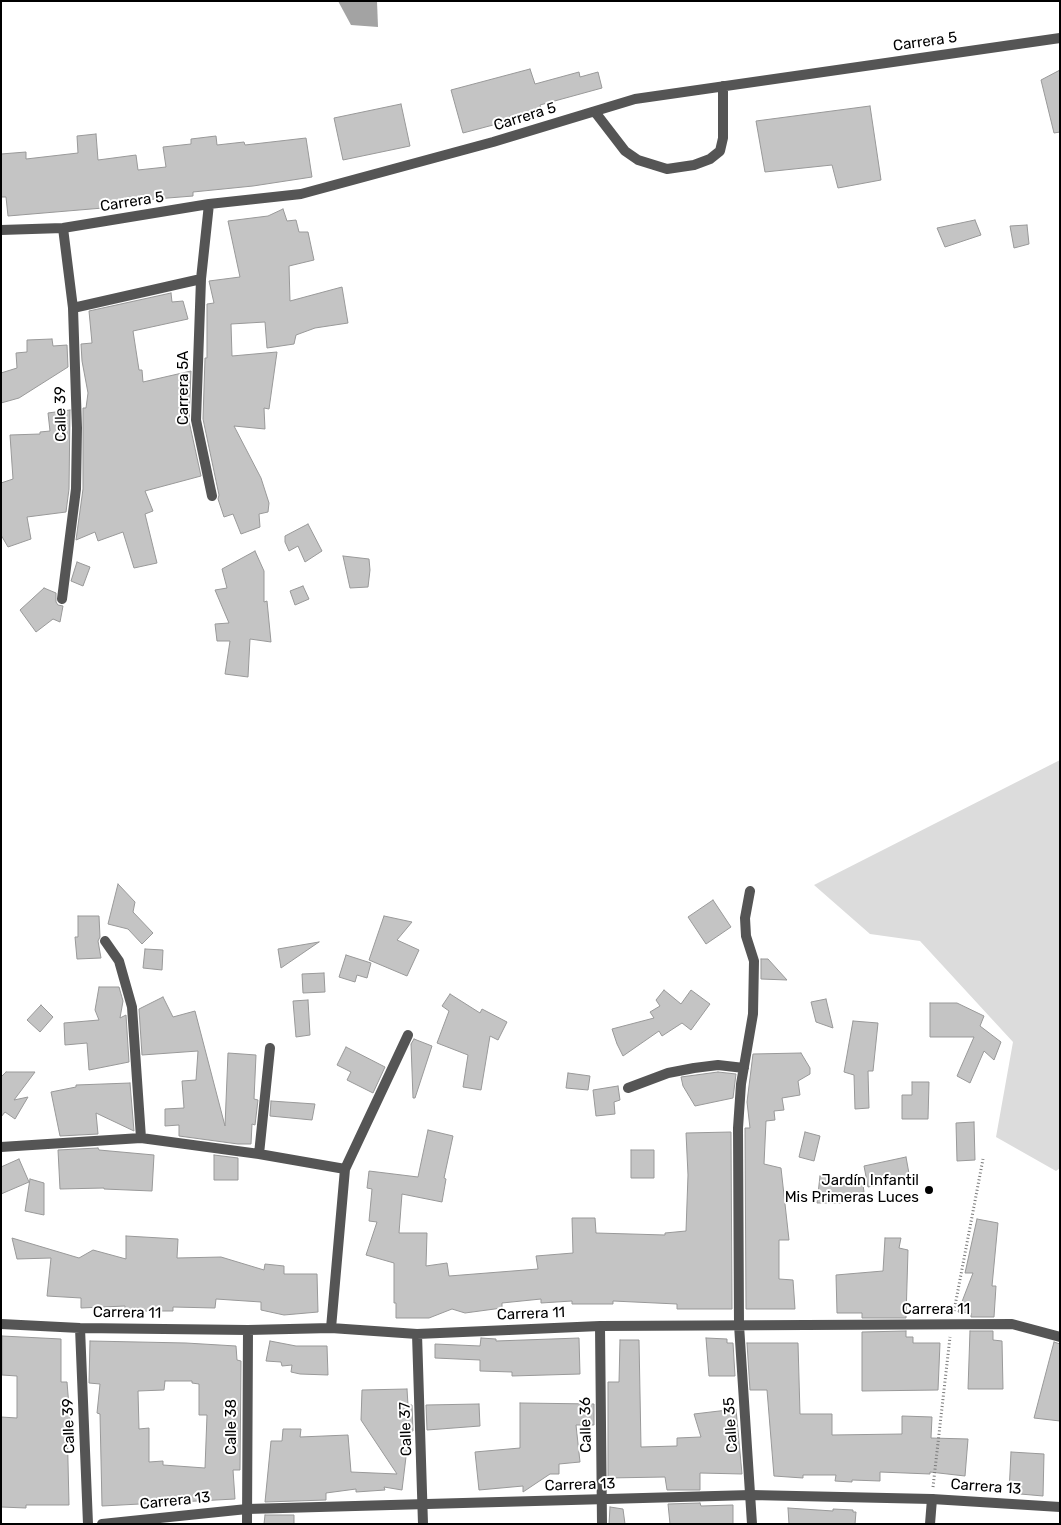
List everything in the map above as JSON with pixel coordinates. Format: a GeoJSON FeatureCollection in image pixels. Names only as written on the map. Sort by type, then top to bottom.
{"type":"FeatureCollection","features":[{"type":"Feature","properties":{"kind":"street","name":"Carrera 5"},"geometry":{"type":"LineString","coordinates":[[1,230],[63,228],[209,204],[301,194],[493,142],[635,100],[1060,38]]}},
{"type":"Feature","properties":{"kind":"street"},"geometry":{"type":"LineString","coordinates":[[595,112],[625,151],[638,160],[667,169],[694,165],[710,159],[720,151],[723,138],[723,86]]}},
{"type":"Feature","properties":{"kind":"street","name":"Carrera 5A"},"geometry":{"type":"LineString","coordinates":[[209,204],[201,279],[196,420],[212,496]]}},
{"type":"Feature","properties":{"kind":"street","name":"Calle 39"},"geometry":{"type":"LineString","coordinates":[[62,599],[76,489],[77,428],[73,308],[63,228]]}},
{"type":"Feature","properties":{"kind":"street"},"geometry":{"type":"LineString","coordinates":[[73,308],[201,279]]}},
{"type":"Feature","properties":{"kind":"street","name":"Calle 35"},"geometry":{"type":"LineString","coordinates":[[750,891],[745,918],[746,936],[754,961],[753,1005],[741,1084],[738,1128],[739,1325],[752,1524]]}},
{"type":"Feature","properties":{"kind":"street"},"geometry":{"type":"LineString","coordinates":[[104,941],[119,961],[132,1008],[141,1138]]}},
{"type":"Feature","properties":{"kind":"street"},"geometry":{"type":"LineString","coordinates":[[331,1328],[345,1168],[408,1035]]}},
{"type":"Feature","properties":{"kind":"street"},"geometry":{"type":"LineString","coordinates":[[259,1154],[270,1048]]}},
{"type":"Feature","properties":{"kind":"street"},"geometry":{"type":"LineString","coordinates":[[628,1088],[668,1073],[694,1068],[718,1065],[744,1068]]}},
{"type":"Feature","properties":{"kind":"street"},"geometry":{"type":"LineString","coordinates":[[1,1147],[141,1138],[345,1168]]}},
{"type":"Feature","properties":{"kind":"street","name":"Carrera 11"},"geometry":{"type":"LineString","coordinates":[[1,1324],[80,1328],[248,1330],[331,1328],[417,1334],[600,1326],[1012,1324],[1060,1337]]}},
{"type":"Feature","properties":{"kind":"street","name":"Calle 36"},"geometry":{"type":"LineString","coordinates":[[600,1326],[602,1524]]}},
{"type":"Feature","properties":{"kind":"street","name":"Calle 39"},"geometry":{"type":"LineString","coordinates":[[80,1328],[88,1524]]}},
{"type":"Feature","properties":{"kind":"street","name":"Calle 38"},"geometry":{"type":"LineString","coordinates":[[247,1524],[248,1330]]}},
{"type":"Feature","properties":{"kind":"street","name":"Calle 37"},"geometry":{"type":"LineString","coordinates":[[417,1334],[424,1504],[423,1524]]}},
{"type":"Feature","properties":{"kind":"street","name":"Carrera 13"},"geometry":{"type":"LineString","coordinates":[[102,1524],[247,1509],[751,1495],[932,1499],[1060,1507]]}},
{"type":"Feature","properties":{"kind":"street"},"geometry":{"type":"LineString","coordinates":[[930,1524],[932,1499]]}},
{"type":"Feature","properties":{"kind":"shaded area"},"geometry":{"type":"Polygon","coordinates":[[[338,1],[377,1],[378,27],[351,25],[338,1]]]}},
{"type":"Feature","properties":{"kind":"shaded area"},"geometry":{"type":"Polygon","coordinates":[[[1060,760],[1060,1168],[1056,1171],[996,1137],[1013,1042],[920,941],[870,934],[814,885],[1060,760]]]}},
{"type":"Feature","properties":{"kind":"building"},"geometry":{"type":"Polygon","coordinates":[[[530,69],[535,84],[579,72],[580,77],[598,72],[602,88],[540,105],[542,112],[463,133],[451,90],[530,69]]]}},
{"type":"Feature","properties":{"kind":"building"},"geometry":{"type":"Polygon","coordinates":[[[1060,70],[1060,132],[1054,133],[1041,80],[1060,70]]]}},
{"type":"Feature","properties":{"kind":"building"},"geometry":{"type":"Polygon","coordinates":[[[401,104],[410,146],[343,160],[334,118],[401,104]]]}},
{"type":"Feature","properties":{"kind":"building"},"geometry":{"type":"Polygon","coordinates":[[[870,106],[881,180],[838,188],[832,165],[765,172],[756,121],[870,106]]]}},
{"type":"Feature","properties":{"kind":"building"},"geometry":{"type":"Polygon","coordinates":[[[96,134],[98,160],[136,155],[138,170],[166,167],[163,147],[191,144],[191,139],[216,136],[217,145],[244,142],[245,145],[306,138],[312,177],[253,186],[193,192],[193,196],[102,203],[103,208],[8,216],[6,197],[1,197],[1,154],[26,152],[26,159],[78,153],[77,136],[96,134]]]}},
{"type":"Feature","properties":{"kind":"building"},"geometry":{"type":"Polygon","coordinates":[[[283,209],[287,221],[296,220],[299,232],[308,232],[314,260],[289,266],[290,301],[342,287],[348,323],[315,328],[296,335],[294,344],[267,348],[265,322],[231,324],[232,356],[277,352],[269,409],[264,408],[265,429],[234,426],[261,478],[269,503],[268,512],[259,514],[260,527],[241,534],[233,514],[224,517],[218,499],[219,495],[203,419],[205,358],[207,358],[207,304],[214,303],[209,281],[240,277],[228,221],[268,216],[283,209]]]}},
{"type":"Feature","properties":{"kind":"building"},"geometry":{"type":"Polygon","coordinates":[[[975,220],[981,235],[945,247],[937,228],[975,220]]]}},
{"type":"Feature","properties":{"kind":"building"},"geometry":{"type":"Polygon","coordinates":[[[1027,225],[1029,244],[1014,248],[1010,226],[1027,225]]]}},
{"type":"Feature","properties":{"kind":"building"},"geometry":{"type":"Polygon","coordinates":[[[171,293],[172,302],[183,301],[188,319],[133,331],[139,370],[142,370],[143,382],[191,371],[189,421],[201,476],[145,491],[153,511],[145,514],[157,563],[134,568],[123,532],[98,541],[95,532],[76,540],[83,489],[83,408],[86,408],[88,393],[81,344],[92,343],[89,311],[171,293]]]}},
{"type":"Feature","properties":{"kind":"building"},"geometry":{"type":"Polygon","coordinates":[[[52,339],[53,346],[67,345],[68,367],[19,398],[1,403],[1,373],[17,368],[16,353],[27,352],[27,340],[52,339]]]}},
{"type":"Feature","properties":{"kind":"building"},"geometry":{"type":"Polygon","coordinates":[[[70,410],[69,489],[66,512],[27,517],[31,539],[8,547],[1,535],[1,483],[13,479],[10,435],[40,434],[40,432],[50,431],[48,413],[70,410]]]}},
{"type":"Feature","properties":{"kind":"building"},"geometry":{"type":"Polygon","coordinates":[[[308,524],[322,551],[305,562],[298,546],[289,551],[285,542],[285,536],[308,524]]]}},
{"type":"Feature","properties":{"kind":"building"},"geometry":{"type":"Polygon","coordinates":[[[255,551],[264,571],[264,602],[267,601],[271,642],[250,639],[248,677],[225,674],[230,641],[217,641],[215,624],[229,623],[215,590],[227,588],[222,569],[255,551]]]}},
{"type":"Feature","properties":{"kind":"building"},"geometry":{"type":"Polygon","coordinates":[[[343,556],[369,559],[368,587],[350,588],[343,556]]]}},
{"type":"Feature","properties":{"kind":"building"},"geometry":{"type":"Polygon","coordinates":[[[77,562],[90,567],[83,586],[71,581],[77,562]]]}},
{"type":"Feature","properties":{"kind":"building"},"geometry":{"type":"Polygon","coordinates":[[[303,586],[309,599],[295,605],[290,591],[303,586]]]}},
{"type":"Feature","properties":{"kind":"building"},"geometry":{"type":"Polygon","coordinates":[[[44,588],[56,593],[56,602],[58,605],[63,606],[60,622],[53,619],[36,632],[20,610],[44,588]]]}},
{"type":"Feature","properties":{"kind":"building"},"geometry":{"type":"Polygon","coordinates":[[[118,884],[135,902],[133,912],[153,933],[142,944],[128,929],[108,924],[118,884]]]}},
{"type":"Feature","properties":{"kind":"building"},"geometry":{"type":"Polygon","coordinates":[[[713,900],[731,927],[706,944],[688,917],[713,900]]]}},
{"type":"Feature","properties":{"kind":"building"},"geometry":{"type":"Polygon","coordinates":[[[78,916],[99,916],[100,937],[98,941],[101,958],[77,959],[75,937],[78,937],[78,916]]]}},
{"type":"Feature","properties":{"kind":"building"},"geometry":{"type":"Polygon","coordinates":[[[384,916],[412,922],[397,940],[419,950],[407,976],[369,960],[384,916]]]}},
{"type":"Feature","properties":{"kind":"building"},"geometry":{"type":"Polygon","coordinates":[[[319,942],[281,968],[278,949],[319,942]]]}},
{"type":"Feature","properties":{"kind":"building"},"geometry":{"type":"Polygon","coordinates":[[[145,949],[163,950],[162,970],[143,968],[145,949]]]}},
{"type":"Feature","properties":{"kind":"building"},"geometry":{"type":"Polygon","coordinates":[[[346,955],[371,963],[367,978],[357,975],[355,982],[339,977],[346,955]]]}},
{"type":"Feature","properties":{"kind":"building"},"geometry":{"type":"Polygon","coordinates":[[[761,959],[768,959],[787,980],[761,979],[761,959]]]}},
{"type":"Feature","properties":{"kind":"building"},"geometry":{"type":"Polygon","coordinates":[[[324,973],[325,992],[303,993],[302,974],[324,973]]]}},
{"type":"Feature","properties":{"kind":"building"},"geometry":{"type":"Polygon","coordinates":[[[99,987],[119,987],[123,1001],[120,1018],[126,1015],[129,1062],[89,1070],[87,1043],[65,1045],[64,1023],[99,1020],[95,1010],[99,987]]]}},
{"type":"Feature","properties":{"kind":"building"},"geometry":{"type":"Polygon","coordinates":[[[664,990],[681,1004],[691,990],[710,1004],[691,1030],[682,1023],[662,1036],[659,1031],[623,1056],[612,1029],[654,1018],[650,1012],[660,1006],[656,1000],[664,990]]]}},
{"type":"Feature","properties":{"kind":"building"},"geometry":{"type":"Polygon","coordinates":[[[450,994],[480,1013],[482,1009],[507,1022],[498,1040],[490,1036],[481,1090],[463,1087],[468,1055],[437,1043],[449,1011],[442,1006],[450,994]]]}},
{"type":"Feature","properties":{"kind":"building"},"geometry":{"type":"Polygon","coordinates":[[[163,997],[173,1017],[195,1011],[225,1126],[228,1053],[256,1055],[254,1099],[258,1100],[255,1125],[252,1124],[251,1144],[179,1136],[179,1125],[165,1126],[165,1109],[184,1108],[182,1081],[196,1080],[198,1051],[142,1055],[139,1009],[163,997]]]}},
{"type":"Feature","properties":{"kind":"building"},"geometry":{"type":"Polygon","coordinates":[[[826,999],[833,1028],[816,1022],[811,1002],[826,999]]]}},
{"type":"Feature","properties":{"kind":"building"},"geometry":{"type":"Polygon","coordinates":[[[308,1000],[310,1035],[296,1037],[293,1001],[308,1000]]]}},
{"type":"Feature","properties":{"kind":"building"},"geometry":{"type":"Polygon","coordinates":[[[930,1003],[957,1003],[984,1016],[980,1026],[1001,1042],[994,1060],[984,1051],[970,1083],[957,1076],[974,1037],[930,1037],[930,1003]]]}},
{"type":"Feature","properties":{"kind":"building"},"geometry":{"type":"Polygon","coordinates":[[[41,1005],[53,1017],[40,1032],[27,1020],[41,1005]]]}},
{"type":"Feature","properties":{"kind":"building"},"geometry":{"type":"Polygon","coordinates":[[[853,1021],[878,1023],[873,1071],[868,1071],[869,1108],[855,1109],[854,1075],[844,1072],[853,1021]]]}},
{"type":"Feature","properties":{"kind":"building"},"geometry":{"type":"Polygon","coordinates":[[[414,1039],[432,1046],[415,1098],[413,1098],[411,1044],[414,1039]]]}},
{"type":"Feature","properties":{"kind":"building"},"geometry":{"type":"Polygon","coordinates":[[[346,1047],[385,1067],[373,1093],[347,1080],[351,1072],[337,1065],[346,1047]]]}},
{"type":"Feature","properties":{"kind":"building"},"geometry":{"type":"Polygon","coordinates":[[[801,1053],[810,1068],[810,1074],[798,1081],[800,1095],[782,1098],[784,1110],[774,1111],[775,1120],[766,1121],[764,1164],[781,1168],[789,1240],[779,1240],[779,1279],[793,1280],[795,1309],[746,1309],[745,1128],[750,1128],[747,1102],[753,1054],[801,1053]]]}},
{"type":"Feature","properties":{"kind":"building"},"geometry":{"type":"Polygon","coordinates":[[[6,1072],[35,1072],[14,1100],[28,1097],[15,1119],[5,1112],[1,1117],[1,1077],[6,1072]]]}},
{"type":"Feature","properties":{"kind":"building"},"geometry":{"type":"Polygon","coordinates":[[[718,1072],[736,1074],[733,1098],[695,1106],[683,1086],[681,1077],[718,1072]]]}},
{"type":"Feature","properties":{"kind":"building"},"geometry":{"type":"Polygon","coordinates":[[[568,1073],[590,1076],[588,1090],[566,1088],[568,1073]]]}},
{"type":"Feature","properties":{"kind":"building"},"geometry":{"type":"Polygon","coordinates":[[[912,1082],[929,1082],[928,1119],[902,1119],[902,1095],[912,1095],[912,1082]]]}},
{"type":"Feature","properties":{"kind":"building"},"geometry":{"type":"Polygon","coordinates":[[[130,1083],[134,1131],[96,1113],[98,1134],[60,1136],[51,1092],[76,1087],[76,1085],[130,1083]]]}},
{"type":"Feature","properties":{"kind":"building"},"geometry":{"type":"Polygon","coordinates":[[[618,1086],[620,1100],[614,1102],[615,1114],[596,1116],[593,1090],[618,1086]]]}},
{"type":"Feature","properties":{"kind":"building"},"geometry":{"type":"Polygon","coordinates":[[[271,1101],[315,1104],[312,1120],[270,1116],[271,1101]]]}},
{"type":"Feature","properties":{"kind":"building"},"geometry":{"type":"Polygon","coordinates":[[[974,1122],[975,1160],[957,1161],[956,1123],[974,1122]]]}},
{"type":"Feature","properties":{"kind":"building"},"geometry":{"type":"Polygon","coordinates":[[[428,1130],[453,1136],[444,1178],[446,1179],[442,1202],[402,1194],[399,1233],[427,1233],[426,1266],[447,1263],[449,1276],[538,1269],[536,1256],[573,1253],[572,1218],[595,1218],[596,1233],[665,1235],[665,1233],[686,1231],[688,1175],[686,1133],[731,1132],[732,1309],[677,1309],[677,1304],[613,1301],[613,1304],[572,1304],[572,1301],[541,1303],[541,1299],[502,1303],[502,1308],[465,1313],[452,1309],[429,1318],[396,1318],[394,1263],[366,1255],[377,1222],[369,1221],[372,1189],[367,1188],[369,1171],[418,1177],[428,1130]]]}},
{"type":"Feature","properties":{"kind":"building"},"geometry":{"type":"Polygon","coordinates":[[[805,1132],[820,1136],[814,1161],[799,1157],[805,1132]]]}},
{"type":"Feature","properties":{"kind":"building"},"geometry":{"type":"Polygon","coordinates":[[[98,1148],[99,1150],[154,1155],[152,1191],[104,1188],[60,1189],[58,1150],[98,1148]]]}},
{"type":"Feature","properties":{"kind":"building"},"geometry":{"type":"Polygon","coordinates":[[[631,1150],[654,1150],[654,1178],[631,1178],[631,1150]]]}},
{"type":"Feature","properties":{"kind":"building"},"geometry":{"type":"Polygon","coordinates":[[[214,1155],[238,1158],[238,1180],[214,1180],[214,1155]]]}},
{"type":"Feature","properties":{"kind":"building"},"geometry":{"type":"Polygon","coordinates":[[[906,1157],[910,1179],[868,1187],[864,1166],[906,1157]]]}},
{"type":"Feature","properties":{"kind":"building"},"geometry":{"type":"Polygon","coordinates":[[[19,1159],[29,1182],[1,1194],[1,1167],[19,1159]]]}},
{"type":"Feature","properties":{"kind":"building"},"geometry":{"type":"Polygon","coordinates":[[[820,1176],[862,1178],[864,1192],[841,1196],[841,1203],[817,1203],[820,1176]]]}},
{"type":"Feature","properties":{"kind":"building"},"geometry":{"type":"Polygon","coordinates":[[[30,1179],[44,1183],[44,1215],[25,1211],[30,1179]]]}},
{"type":"Feature","properties":{"kind":"building"},"geometry":{"type":"Polygon","coordinates":[[[977,1219],[998,1223],[992,1286],[996,1286],[994,1317],[971,1317],[971,1313],[958,1312],[973,1273],[965,1273],[977,1219]]]}},
{"type":"Feature","properties":{"kind":"building"},"geometry":{"type":"Polygon","coordinates":[[[126,1236],[178,1239],[177,1258],[221,1257],[264,1270],[265,1264],[284,1266],[284,1274],[317,1274],[318,1312],[284,1315],[261,1310],[261,1302],[216,1299],[215,1308],[173,1307],[173,1311],[125,1311],[125,1306],[81,1308],[81,1298],[47,1296],[51,1258],[17,1259],[12,1238],[79,1258],[93,1250],[126,1259],[126,1236]]]}},
{"type":"Feature","properties":{"kind":"building"},"geometry":{"type":"Polygon","coordinates":[[[885,1238],[901,1238],[899,1248],[908,1250],[906,1318],[862,1318],[862,1313],[837,1313],[836,1275],[883,1271],[885,1238]]]}},
{"type":"Feature","properties":{"kind":"building"},"geometry":{"type":"Polygon","coordinates":[[[906,1331],[906,1337],[913,1337],[913,1343],[940,1343],[938,1390],[862,1391],[862,1332],[906,1331]]]}},
{"type":"Feature","properties":{"kind":"building"},"geometry":{"type":"Polygon","coordinates":[[[970,1331],[993,1331],[993,1340],[1002,1341],[1003,1389],[968,1389],[970,1331]]]}},
{"type":"Feature","properties":{"kind":"building"},"geometry":{"type":"Polygon","coordinates":[[[2,1336],[61,1339],[61,1382],[67,1382],[70,1419],[67,1419],[69,1505],[26,1505],[26,1508],[1,1507],[1,1417],[17,1418],[17,1376],[2,1375],[2,1336]]]}},
{"type":"Feature","properties":{"kind":"building"},"geometry":{"type":"Polygon","coordinates":[[[481,1338],[496,1339],[496,1341],[579,1338],[580,1374],[512,1376],[512,1372],[480,1371],[480,1360],[435,1358],[435,1344],[480,1346],[481,1338]]]}},
{"type":"Feature","properties":{"kind":"building"},"geometry":{"type":"Polygon","coordinates":[[[706,1338],[727,1339],[727,1343],[733,1343],[735,1376],[709,1376],[706,1338]]]}},
{"type":"Feature","properties":{"kind":"building"},"geometry":{"type":"Polygon","coordinates":[[[620,1340],[639,1340],[641,1447],[677,1446],[677,1438],[701,1437],[694,1414],[736,1409],[742,1474],[700,1473],[700,1490],[667,1490],[665,1477],[608,1478],[608,1382],[619,1382],[620,1340]]]}},
{"type":"Feature","properties":{"kind":"building"},"geometry":{"type":"Polygon","coordinates":[[[90,1341],[236,1346],[237,1360],[241,1361],[240,1470],[233,1470],[235,1499],[102,1506],[100,1414],[97,1413],[100,1384],[89,1383],[90,1341]],[[165,1381],[164,1390],[138,1391],[139,1429],[149,1428],[149,1462],[163,1461],[163,1465],[205,1468],[207,1415],[199,1415],[199,1384],[192,1383],[192,1381],[165,1381]]]}},
{"type":"Feature","properties":{"kind":"building"},"geometry":{"type":"Polygon","coordinates":[[[270,1341],[296,1346],[327,1346],[328,1375],[291,1372],[292,1365],[282,1366],[281,1362],[266,1361],[270,1341]]]}},
{"type":"Feature","properties":{"kind":"building"},"geometry":{"type":"Polygon","coordinates":[[[1054,1342],[1060,1344],[1060,1421],[1034,1418],[1054,1342]]]}},
{"type":"Feature","properties":{"kind":"building"},"geometry":{"type":"Polygon","coordinates":[[[747,1343],[798,1343],[800,1414],[832,1414],[832,1435],[902,1434],[902,1416],[932,1417],[931,1438],[968,1439],[965,1476],[930,1472],[930,1474],[880,1472],[880,1481],[852,1480],[852,1482],[835,1481],[836,1475],[803,1475],[803,1478],[774,1476],[767,1390],[750,1390],[747,1343]]]}},
{"type":"Feature","properties":{"kind":"building"},"geometry":{"type":"Polygon","coordinates":[[[407,1389],[408,1405],[412,1405],[413,1431],[409,1432],[402,1490],[384,1487],[385,1490],[356,1492],[356,1489],[326,1493],[326,1500],[265,1502],[271,1441],[282,1441],[283,1429],[301,1429],[300,1437],[348,1435],[351,1472],[397,1474],[361,1420],[362,1390],[407,1389]]]}},
{"type":"Feature","properties":{"kind":"building"},"geometry":{"type":"Polygon","coordinates":[[[520,1403],[594,1404],[594,1425],[576,1425],[580,1462],[559,1464],[559,1474],[550,1474],[523,1492],[523,1486],[479,1490],[475,1452],[520,1448],[520,1403]]]}},
{"type":"Feature","properties":{"kind":"building"},"geometry":{"type":"Polygon","coordinates":[[[479,1404],[480,1426],[427,1430],[426,1405],[479,1404]]]}},
{"type":"Feature","properties":{"kind":"building"},"geometry":{"type":"Polygon","coordinates":[[[1011,1452],[1044,1454],[1043,1496],[1009,1493],[1011,1452]]]}},
{"type":"Feature","properties":{"kind":"building"},"geometry":{"type":"Polygon","coordinates":[[[700,1503],[701,1506],[733,1505],[733,1524],[670,1524],[668,1504],[700,1503]]]}},
{"type":"Feature","properties":{"kind":"building"},"geometry":{"type":"Polygon","coordinates":[[[610,1507],[623,1509],[625,1524],[609,1524],[610,1507]]]}},
{"type":"Feature","properties":{"kind":"building"},"geometry":{"type":"Polygon","coordinates":[[[788,1508],[833,1511],[833,1509],[853,1510],[853,1512],[856,1512],[855,1524],[789,1524],[788,1508]]]}},
{"type":"Feature","properties":{"kind":"building"},"geometry":{"type":"Polygon","coordinates":[[[265,1515],[294,1515],[294,1524],[264,1524],[265,1515]]]}},
{"type":"Feature","properties":{"kind":"place","name":"Jardín Infantil Mis Primeras Luces"},"geometry":{"type":"Point","coordinates":[929,1190]}}]}
